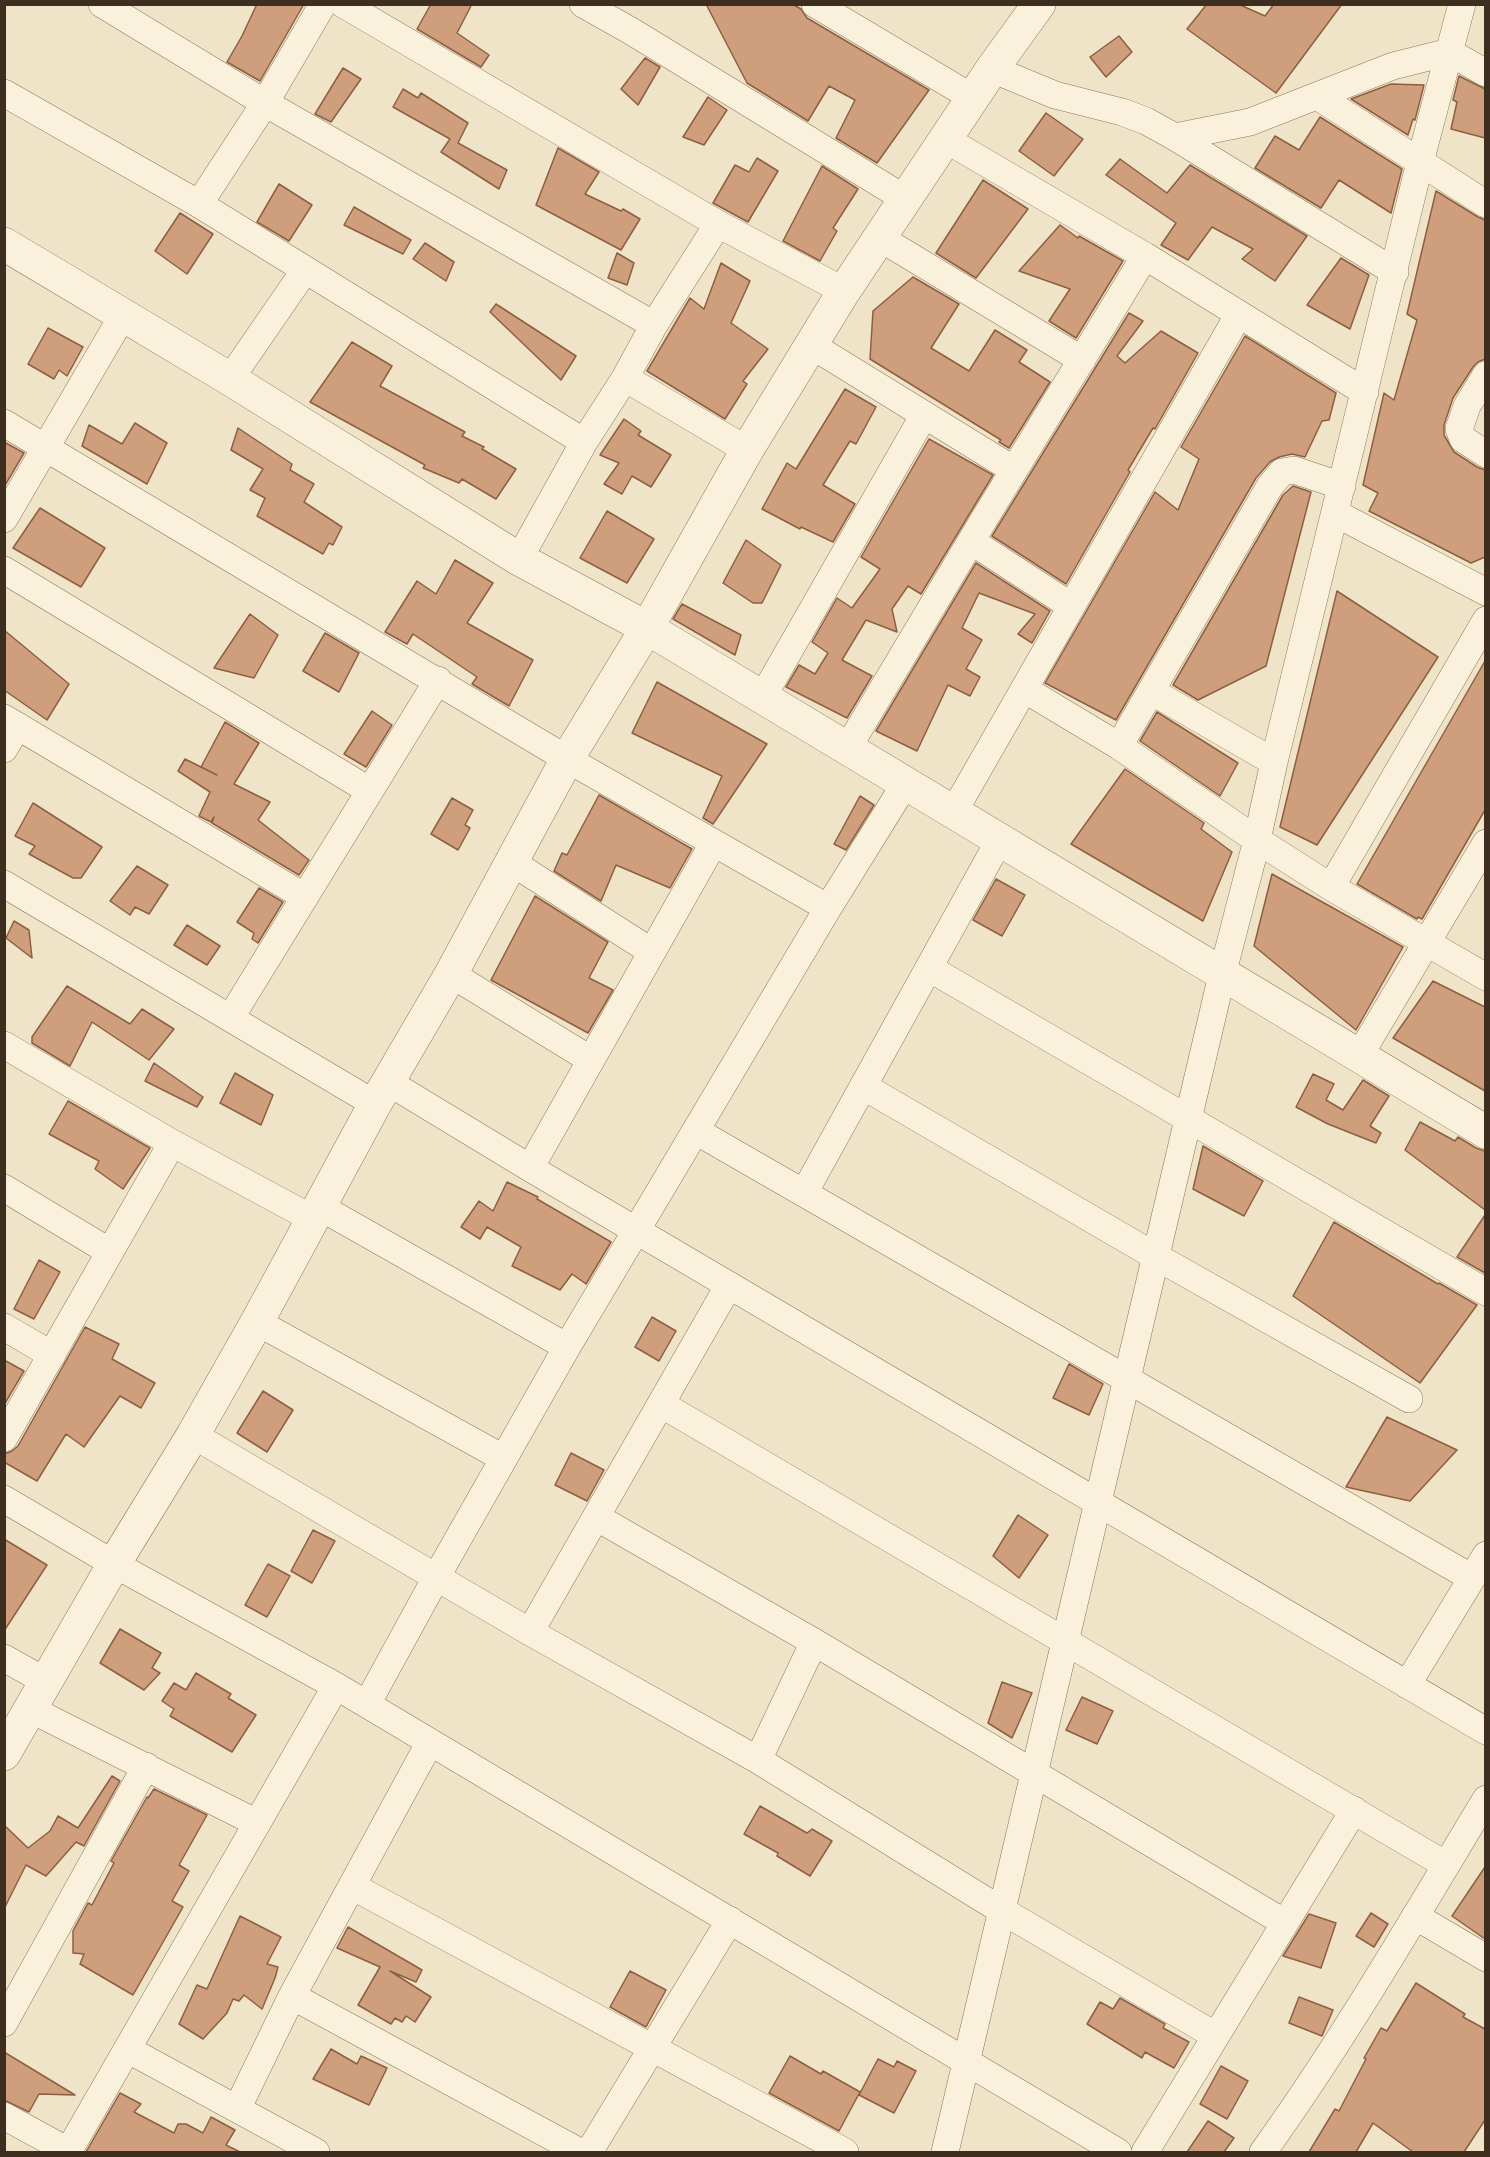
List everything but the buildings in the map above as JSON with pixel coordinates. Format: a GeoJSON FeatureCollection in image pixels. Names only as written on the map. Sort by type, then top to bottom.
{"type":"FeatureCollection","features":[{"type":"Feature","properties":{"kind":"street"},"geometry":{"type":"LineString","coordinates":[[102,4],[265,103],[654,325]]}},
{"type":"Feature","properties":{"kind":"street"},"geometry":{"type":"LineString","coordinates":[[199,204],[265,103],[324,4]]}},
{"type":"Feature","properties":{"kind":"street"},"geometry":{"type":"LineString","coordinates":[[343,4],[718,224],[844,291]]}},
{"type":"Feature","properties":{"kind":"street"},"geometry":{"type":"LineString","coordinates":[[583,4],[907,200]]}},
{"type":"Feature","properties":{"kind":"street"},"geometry":{"type":"LineString","coordinates":[[815,4],[973,98]]}},
{"type":"Feature","properties":{"kind":"street"},"geometry":{"type":"LineString","coordinates":[[4,1754],[114,1564],[193,1435],[381,1093],[513,863],[567,759],[647,628],[747,450],[844,291],[907,200],[992,69],[1039,4]]}},
{"type":"Feature","properties":{"kind":"street"},"geometry":{"type":"LineString","coordinates":[[945,2152],[1221,975],[1257,840],[1420,162],[1462,4]]}},
{"type":"Feature","properties":{"kind":"street"},"geometry":{"type":"LineString","coordinates":[[1175,137],[1250,122],[1393,66],[1449,52],[1485,73]]}},
{"type":"Feature","properties":{"kind":"street"},"geometry":{"type":"LineString","coordinates":[[992,69],[1055,95],[1122,112],[1146,121],[1395,272]]}},
{"type":"Feature","properties":{"kind":"street"},"geometry":{"type":"LineString","coordinates":[[4,93],[199,204],[584,442]]}},
{"type":"Feature","properties":{"kind":"street"},"geometry":{"type":"LineString","coordinates":[[1317,96],[1485,204]]}},
{"type":"Feature","properties":{"kind":"street"},"geometry":{"type":"LineString","coordinates":[[945,139],[1145,256],[1365,392]]}},
{"type":"Feature","properties":{"kind":"street"},"geometry":{"type":"LineString","coordinates":[[519,559],[584,442],[626,378],[654,325],[718,224]]}},
{"type":"Feature","properties":{"kind":"street"},"geometry":{"type":"LineString","coordinates":[[880,238],[1082,360]]}},
{"type":"Feature","properties":{"kind":"street"},"geometry":{"type":"LineString","coordinates":[[4,244],[231,379],[519,559],[647,628],[1485,1132]]}},
{"type":"Feature","properties":{"kind":"street"},"geometry":{"type":"LineString","coordinates":[[847,749],[1145,256]]}},
{"type":"Feature","properties":{"kind":"street"},"geometry":{"type":"LineString","coordinates":[[231,379],[305,270]]}},
{"type":"Feature","properties":{"kind":"street"},"geometry":{"type":"LineString","coordinates":[[953,813],[1239,314]]}},
{"type":"Feature","properties":{"kind":"street"},"geometry":{"type":"LineString","coordinates":[[4,519],[123,315]]}},
{"type":"Feature","properties":{"kind":"street"},"geometry":{"type":"LineString","coordinates":[[811,345],[1014,470]]}},
{"type":"Feature","properties":{"kind":"street"},"geometry":{"type":"LineString","coordinates":[[1485,375],[1467,406],[1459,429],[1463,439],[1485,454]]}},
{"type":"Feature","properties":{"kind":"street"},"geometry":{"type":"LineString","coordinates":[[626,378],[747,450]]}},
{"type":"Feature","properties":{"kind":"street"},"geometry":{"type":"LineString","coordinates":[[762,698],[924,415]]}},
{"type":"Feature","properties":{"kind":"street"},"geometry":{"type":"LineString","coordinates":[[4,423],[567,759],[828,908]]}},
{"type":"Feature","properties":{"kind":"street"},"geometry":{"type":"LineString","coordinates":[[1119,746],[1270,486],[1282,472],[1294,470],[1342,486]]}},
{"type":"Feature","properties":{"kind":"street"},"geometry":{"type":"LineString","coordinates":[[1335,513],[1485,592]]}},
{"type":"Feature","properties":{"kind":"street"},"geometry":{"type":"LineString","coordinates":[[971,541],[1071,606]]}},
{"type":"Feature","properties":{"kind":"street"},"geometry":{"type":"LineString","coordinates":[[4,570],[370,791]]}},
{"type":"Feature","properties":{"kind":"street"},"geometry":{"type":"LineString","coordinates":[[1331,887],[1485,620]]}},
{"type":"Feature","properties":{"kind":"street"},"geometry":{"type":"LineString","coordinates":[[231,1017],[438,680]]}},
{"type":"Feature","properties":{"kind":"street"},"geometry":{"type":"LineString","coordinates":[[1024,689],[1119,746],[1257,840],[1331,887],[1485,976]]}},
{"type":"Feature","properties":{"kind":"street"},"geometry":{"type":"LineString","coordinates":[[1151,691],[1274,762]]}},
{"type":"Feature","properties":{"kind":"street"},"geometry":{"type":"LineString","coordinates":[[4,749],[11,722],[305,897]]}},
{"type":"Feature","properties":{"kind":"street"},"geometry":{"type":"LineString","coordinates":[[367,1704],[567,1347],[828,908],[905,784]]}},
{"type":"Feature","properties":{"kind":"street"},"geometry":{"type":"LineString","coordinates":[[804,1192],[999,841]]}},
{"type":"Feature","properties":{"kind":"street"},"geometry":{"type":"LineString","coordinates":[[1359,1056],[1427,941],[1476,880],[1485,843]]}},
{"type":"Feature","properties":{"kind":"street"},"geometry":{"type":"LineString","coordinates":[[530,1168],[713,844]]}},
{"type":"Feature","properties":{"kind":"street"},"geometry":{"type":"LineString","coordinates":[[513,863],[652,952]]}},
{"type":"Feature","properties":{"kind":"street"},"geometry":{"type":"LineString","coordinates":[[4,884],[231,1017],[530,1168],[1485,1731]]}},
{"type":"Feature","properties":{"kind":"street"},"geometry":{"type":"LineString","coordinates":[[929,968],[1485,1292]]}},
{"type":"Feature","properties":{"kind":"street"},"geometry":{"type":"LineString","coordinates":[[451,974],[591,1060]]}},
{"type":"Feature","properties":{"kind":"street"},"geometry":{"type":"LineString","coordinates":[[4,1045],[172,1143],[316,1213],[567,1347]]}},
{"type":"Feature","properties":{"kind":"street"},"geometry":{"type":"LineString","coordinates":[[863,1086],[1155,1256],[1409,1399]]}},
{"type":"Feature","properties":{"kind":"street"},"geometry":{"type":"LineString","coordinates":[[696,1131],[1472,1578]]}},
{"type":"Feature","properties":{"kind":"street"},"geometry":{"type":"LineString","coordinates":[[4,1438],[172,1143]]}},
{"type":"Feature","properties":{"kind":"street"},"geometry":{"type":"LineString","coordinates":[[4,1188],[110,1252]]}},
{"type":"Feature","properties":{"kind":"street"},"geometry":{"type":"LineString","coordinates":[[530,1632],[729,1285]]}},
{"type":"Feature","properties":{"kind":"street"},"geometry":{"type":"LineString","coordinates":[[257,1322],[503,1458]]}},
{"type":"Feature","properties":{"kind":"street"},"geometry":{"type":"LineString","coordinates":[[4,1327],[52,1355]]}},
{"type":"Feature","properties":{"kind":"street"},"geometry":{"type":"LineString","coordinates":[[661,1404],[1446,1865]]}},
{"type":"Feature","properties":{"kind":"street"},"geometry":{"type":"LineString","coordinates":[[193,1435],[530,1632],[758,1760],[1001,1910],[1216,2036]]}},
{"type":"Feature","properties":{"kind":"street"},"geometry":{"type":"LineString","coordinates":[[4,1499],[114,1564],[367,1704],[1118,2152]]}},
{"type":"Feature","properties":{"kind":"street"},"geometry":{"type":"LineString","coordinates":[[596,1517],[814,1642],[1285,1923]]}},
{"type":"Feature","properties":{"kind":"street"},"geometry":{"type":"LineString","coordinates":[[1407,1685],[1485,1555]]}},
{"type":"Feature","properties":{"kind":"street"},"geometry":{"type":"LineString","coordinates":[[758,1760],[814,1642]]}},
{"type":"Feature","properties":{"kind":"street"},"geometry":{"type":"LineString","coordinates":[[4,1658],[38,1695],[146,1766],[257,1823]]}},
{"type":"Feature","properties":{"kind":"street"},"geometry":{"type":"LineString","coordinates":[[4,2116],[69,2152],[336,1686]]}},
{"type":"Feature","properties":{"kind":"street"},"geometry":{"type":"LineString","coordinates":[[237,2109],[292,1996],[430,1742]]}},
{"type":"Feature","properties":{"kind":"street"},"geometry":{"type":"LineString","coordinates":[[4,2023],[146,1766]]}},
{"type":"Feature","properties":{"kind":"street"},"geometry":{"type":"LineString","coordinates":[[1263,2152],[1292,2113],[1485,1799]]}},
{"type":"Feature","properties":{"kind":"street"},"geometry":{"type":"LineString","coordinates":[[1145,2152],[1354,1810]]}},
{"type":"Feature","properties":{"kind":"street"},"geometry":{"type":"LineString","coordinates":[[352,1886],[846,2152]]}},
{"type":"Feature","properties":{"kind":"street"},"geometry":{"type":"LineString","coordinates":[[1415,1916],[1485,1958]]}},
{"type":"Feature","properties":{"kind":"street"},"geometry":{"type":"LineString","coordinates":[[589,2152],[730,1920]]}},
{"type":"Feature","properties":{"kind":"street"},"geometry":{"type":"LineString","coordinates":[[292,1996],[580,2152]]}},
{"type":"Feature","properties":{"kind":"street"},"geometry":{"type":"LineString","coordinates":[[127,2049],[316,2152]]}}]}
